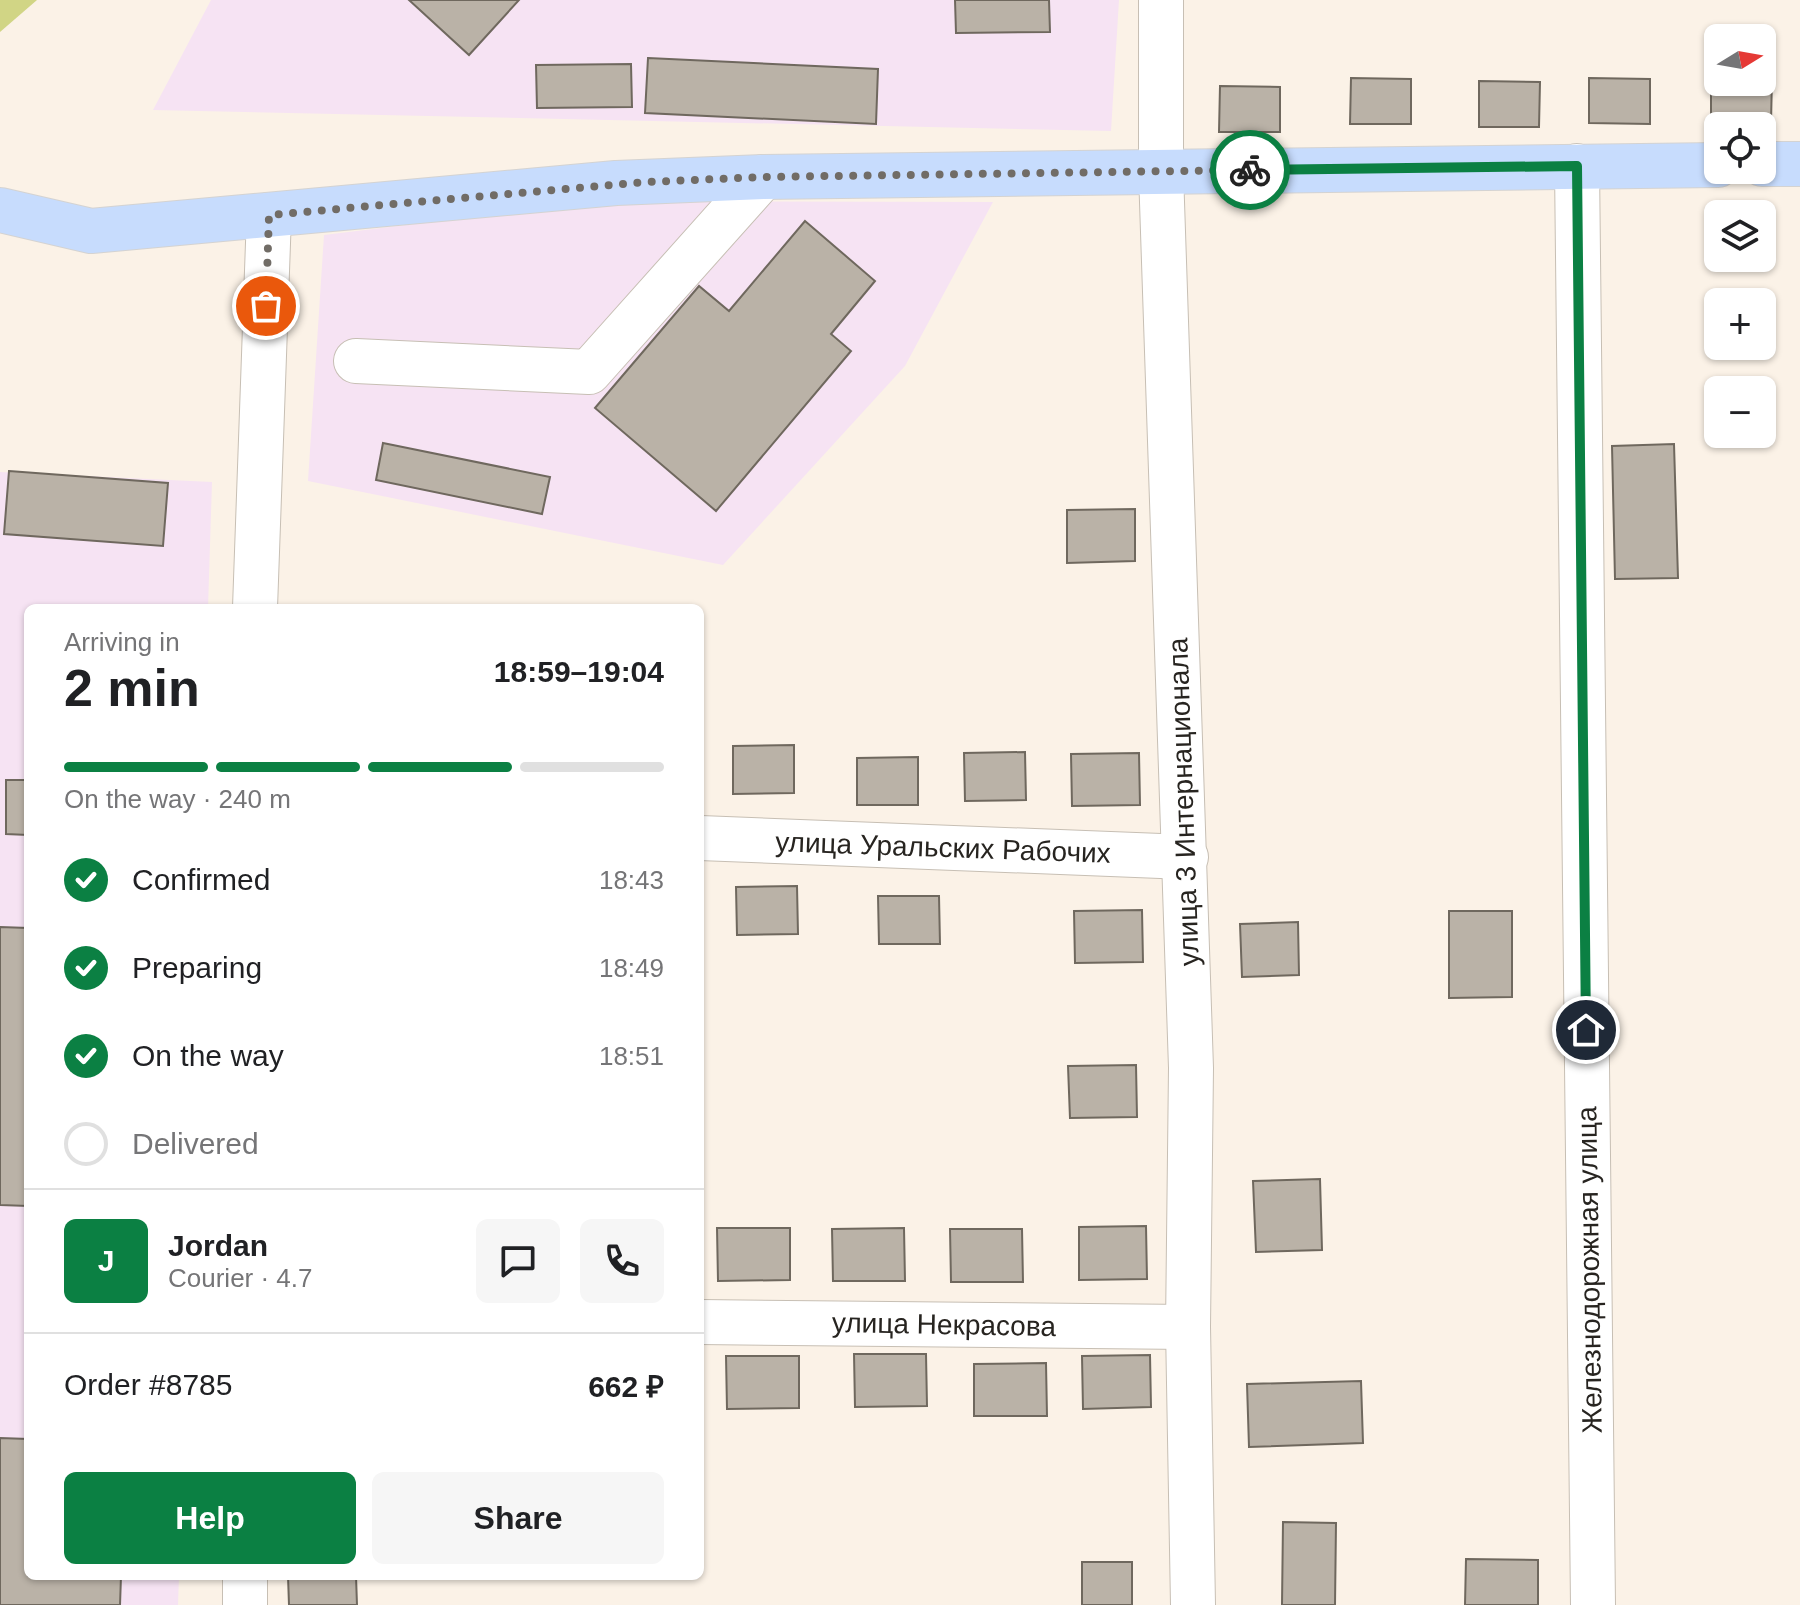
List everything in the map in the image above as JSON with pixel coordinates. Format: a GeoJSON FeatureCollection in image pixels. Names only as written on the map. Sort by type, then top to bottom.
{"type":"FeatureCollection","features":[{"type":"Feature","properties":{"kind":"main road"},"geometry":{"type":"LineString","coordinates":[[1776,164],[1800,164]]}},
{"type":"Feature","properties":{"kind":"main road"},"geometry":{"type":"LineString","coordinates":[[0,210],[91,231],[616,183],[763,177],[1704,165]]}},
{"type":"Feature","properties":{"kind":"street","name":"улица 3 Интернационала"},"geometry":{"type":"LineString","coordinates":[[1161,0],[1161,172],[1191,1068],[1188,1327],[1193,1605]]}},
{"type":"Feature","properties":{"kind":"street","name":"Железнодорожная улица"},"geometry":{"type":"LineString","coordinates":[[1577,166],[1593,1605]]}},
{"type":"Feature","properties":{"kind":"street"},"geometry":{"type":"LineString","coordinates":[[356,361],[589,372],[763,177]]}},
{"type":"Feature","properties":{"kind":"street"},"geometry":{"type":"LineString","coordinates":[[255,604],[269,215]]}},
{"type":"Feature","properties":{"kind":"street","name":"улица Уральских Рабочих"},"geometry":{"type":"LineString","coordinates":[[704,838],[1186,857]]}},
{"type":"Feature","properties":{"kind":"street","name":"улица Некрасова"},"geometry":{"type":"LineString","coordinates":[[704,1322],[1188,1327]]}},
{"type":"Feature","properties":{"kind":"street"},"geometry":{"type":"LineString","coordinates":[[245,1580],[245,1605]]}},
{"type":"Feature","properties":{"kind":"shaded area"},"geometry":{"type":"Polygon","coordinates":[[[211,0],[1119,0],[1111,131],[153,110],[211,0]]]}},
{"type":"Feature","properties":{"kind":"shaded area"},"geometry":{"type":"Polygon","coordinates":[[[601,201],[993,202],[905,366],[723,565],[308,481],[324,235],[601,201]]]}},
{"type":"Feature","properties":{"kind":"shaded area"},"geometry":{"type":"Polygon","coordinates":[[[0,472],[212,482],[208,604],[24,604],[24,1580],[179,1580],[178,1605],[0,1605],[0,472]]]}},
{"type":"Feature","properties":{"kind":"green space"},"geometry":{"type":"Polygon","coordinates":[[[0,0],[37,0],[0,32],[0,0]]]}},
{"type":"Feature","properties":{"kind":"building"},"geometry":{"type":"Polygon","coordinates":[[[409,0],[519,0],[469,55],[409,0]]]}},
{"type":"Feature","properties":{"kind":"building"},"geometry":{"type":"Polygon","coordinates":[[[955,0],[1049,0],[1050,32],[956,33],[955,0]]]}},
{"type":"Feature","properties":{"kind":"building"},"geometry":{"type":"Polygon","coordinates":[[[648,58],[878,69],[876,124],[645,113],[648,58]]]}},
{"type":"Feature","properties":{"kind":"building"},"geometry":{"type":"Polygon","coordinates":[[[631,64],[632,107],[537,108],[536,65],[631,64]]]}},
{"type":"Feature","properties":{"kind":"building"},"geometry":{"type":"Polygon","coordinates":[[[1351,78],[1411,79],[1411,124],[1350,124],[1351,78]]]}},
{"type":"Feature","properties":{"kind":"building"},"geometry":{"type":"Polygon","coordinates":[[[1589,78],[1650,79],[1650,124],[1589,123],[1589,78]]]}},
{"type":"Feature","properties":{"kind":"building"},"geometry":{"type":"Polygon","coordinates":[[[1479,81],[1540,82],[1539,127],[1479,127],[1479,81]]]}},
{"type":"Feature","properties":{"kind":"building"},"geometry":{"type":"Polygon","coordinates":[[[1220,86],[1280,87],[1280,132],[1219,132],[1220,86]]]}},
{"type":"Feature","properties":{"kind":"building"},"geometry":{"type":"Polygon","coordinates":[[[1711,96],[1772,96],[1771,112],[1711,112],[1711,96]]]}},
{"type":"Feature","properties":{"kind":"building"},"geometry":{"type":"Polygon","coordinates":[[[805,221],[875,281],[831,334],[851,351],[716,511],[595,408],[699,286],[729,311],[805,221]]]}},
{"type":"Feature","properties":{"kind":"building"},"geometry":{"type":"Polygon","coordinates":[[[383,443],[550,477],[542,514],[376,480],[383,443]]]}},
{"type":"Feature","properties":{"kind":"building"},"geometry":{"type":"Polygon","coordinates":[[[1674,444],[1678,578],[1615,579],[1612,446],[1674,444]]]}},
{"type":"Feature","properties":{"kind":"building"},"geometry":{"type":"Polygon","coordinates":[[[9,471],[168,483],[163,546],[4,534],[9,471]]]}},
{"type":"Feature","properties":{"kind":"building"},"geometry":{"type":"Polygon","coordinates":[[[1135,509],[1135,561],[1067,563],[1067,510],[1135,509]]]}},
{"type":"Feature","properties":{"kind":"building"},"geometry":{"type":"Polygon","coordinates":[[[794,745],[794,793],[733,794],[733,746],[794,745]]]}},
{"type":"Feature","properties":{"kind":"building"},"geometry":{"type":"Polygon","coordinates":[[[1025,752],[1026,800],[965,801],[964,753],[1025,752]]]}},
{"type":"Feature","properties":{"kind":"building"},"geometry":{"type":"Polygon","coordinates":[[[1139,753],[1140,805],[1072,806],[1071,754],[1139,753]]]}},
{"type":"Feature","properties":{"kind":"building"},"geometry":{"type":"Polygon","coordinates":[[[918,757],[918,805],[857,805],[857,758],[918,757]]]}},
{"type":"Feature","properties":{"kind":"building"},"geometry":{"type":"Polygon","coordinates":[[[6,780],[24,780],[24,835],[6,834],[6,780]]]}},
{"type":"Feature","properties":{"kind":"building"},"geometry":{"type":"Polygon","coordinates":[[[797,886],[798,934],[737,935],[736,887],[797,886]]]}},
{"type":"Feature","properties":{"kind":"building"},"geometry":{"type":"Polygon","coordinates":[[[878,896],[939,896],[940,944],[879,944],[878,896]]]}},
{"type":"Feature","properties":{"kind":"building"},"geometry":{"type":"Polygon","coordinates":[[[1142,910],[1143,962],[1075,963],[1074,911],[1142,910]]]}},
{"type":"Feature","properties":{"kind":"building"},"geometry":{"type":"Polygon","coordinates":[[[1449,911],[1512,911],[1512,997],[1449,998],[1449,911]]]}},
{"type":"Feature","properties":{"kind":"building"},"geometry":{"type":"Polygon","coordinates":[[[1298,922],[1299,975],[1242,977],[1240,924],[1298,922]]]}},
{"type":"Feature","properties":{"kind":"building"},"geometry":{"type":"Polygon","coordinates":[[[0,927],[24,928],[24,1206],[0,1205],[0,927]]]}},
{"type":"Feature","properties":{"kind":"building"},"geometry":{"type":"Polygon","coordinates":[[[1136,1065],[1137,1117],[1070,1118],[1068,1066],[1136,1065]]]}},
{"type":"Feature","properties":{"kind":"building"},"geometry":{"type":"Polygon","coordinates":[[[1320,1179],[1322,1250],[1256,1252],[1253,1181],[1320,1179]]]}},
{"type":"Feature","properties":{"kind":"building"},"geometry":{"type":"Polygon","coordinates":[[[1146,1226],[1147,1279],[1079,1280],[1079,1227],[1146,1226]]]}},
{"type":"Feature","properties":{"kind":"building"},"geometry":{"type":"Polygon","coordinates":[[[717,1228],[790,1228],[790,1280],[718,1281],[717,1228]]]}},
{"type":"Feature","properties":{"kind":"building"},"geometry":{"type":"Polygon","coordinates":[[[904,1228],[905,1281],[833,1281],[832,1229],[904,1228]]]}},
{"type":"Feature","properties":{"kind":"building"},"geometry":{"type":"Polygon","coordinates":[[[950,1229],[1022,1229],[1023,1282],[951,1282],[950,1229]]]}},
{"type":"Feature","properties":{"kind":"building"},"geometry":{"type":"Polygon","coordinates":[[[854,1354],[926,1354],[927,1406],[855,1407],[854,1354]]]}},
{"type":"Feature","properties":{"kind":"building"},"geometry":{"type":"Polygon","coordinates":[[[1150,1355],[1151,1407],[1083,1409],[1082,1356],[1150,1355]]]}},
{"type":"Feature","properties":{"kind":"building"},"geometry":{"type":"Polygon","coordinates":[[[726,1356],[799,1356],[799,1408],[727,1409],[726,1356]]]}},
{"type":"Feature","properties":{"kind":"building"},"geometry":{"type":"Polygon","coordinates":[[[1046,1363],[1047,1416],[974,1416],[974,1364],[1046,1363]]]}},
{"type":"Feature","properties":{"kind":"building"},"geometry":{"type":"Polygon","coordinates":[[[1361,1381],[1363,1443],[1249,1447],[1247,1384],[1361,1381]]]}},
{"type":"Feature","properties":{"kind":"building"},"geometry":{"type":"Polygon","coordinates":[[[0,1438],[24,1439],[24,1580],[121,1580],[120,1605],[0,1605],[0,1438]]]}},
{"type":"Feature","properties":{"kind":"building"},"geometry":{"type":"Polygon","coordinates":[[[1283,1522],[1336,1523],[1335,1605],[1282,1605],[1283,1522]]]}},
{"type":"Feature","properties":{"kind":"building"},"geometry":{"type":"Polygon","coordinates":[[[1466,1559],[1538,1560],[1538,1605],[1465,1605],[1466,1559]]]}},
{"type":"Feature","properties":{"kind":"building"},"geometry":{"type":"Polygon","coordinates":[[[1082,1562],[1132,1562],[1132,1605],[1082,1605],[1082,1562]]]}},
{"type":"Feature","properties":{"kind":"building"},"geometry":{"type":"Polygon","coordinates":[[[288,1580],[356,1580],[357,1605],[289,1605],[288,1580]]]}},
{"type":"Feature","properties":{"kind":"way so far"},"geometry":{"type":"LineString","coordinates":[[266,306],[269,215],[616,183],[763,177],[1250,170]]}},
{"type":"Feature","properties":{"kind":"route"},"geometry":{"type":"LineString","coordinates":[[1250,170],[1577,166],[1586,1030]]}}]}
